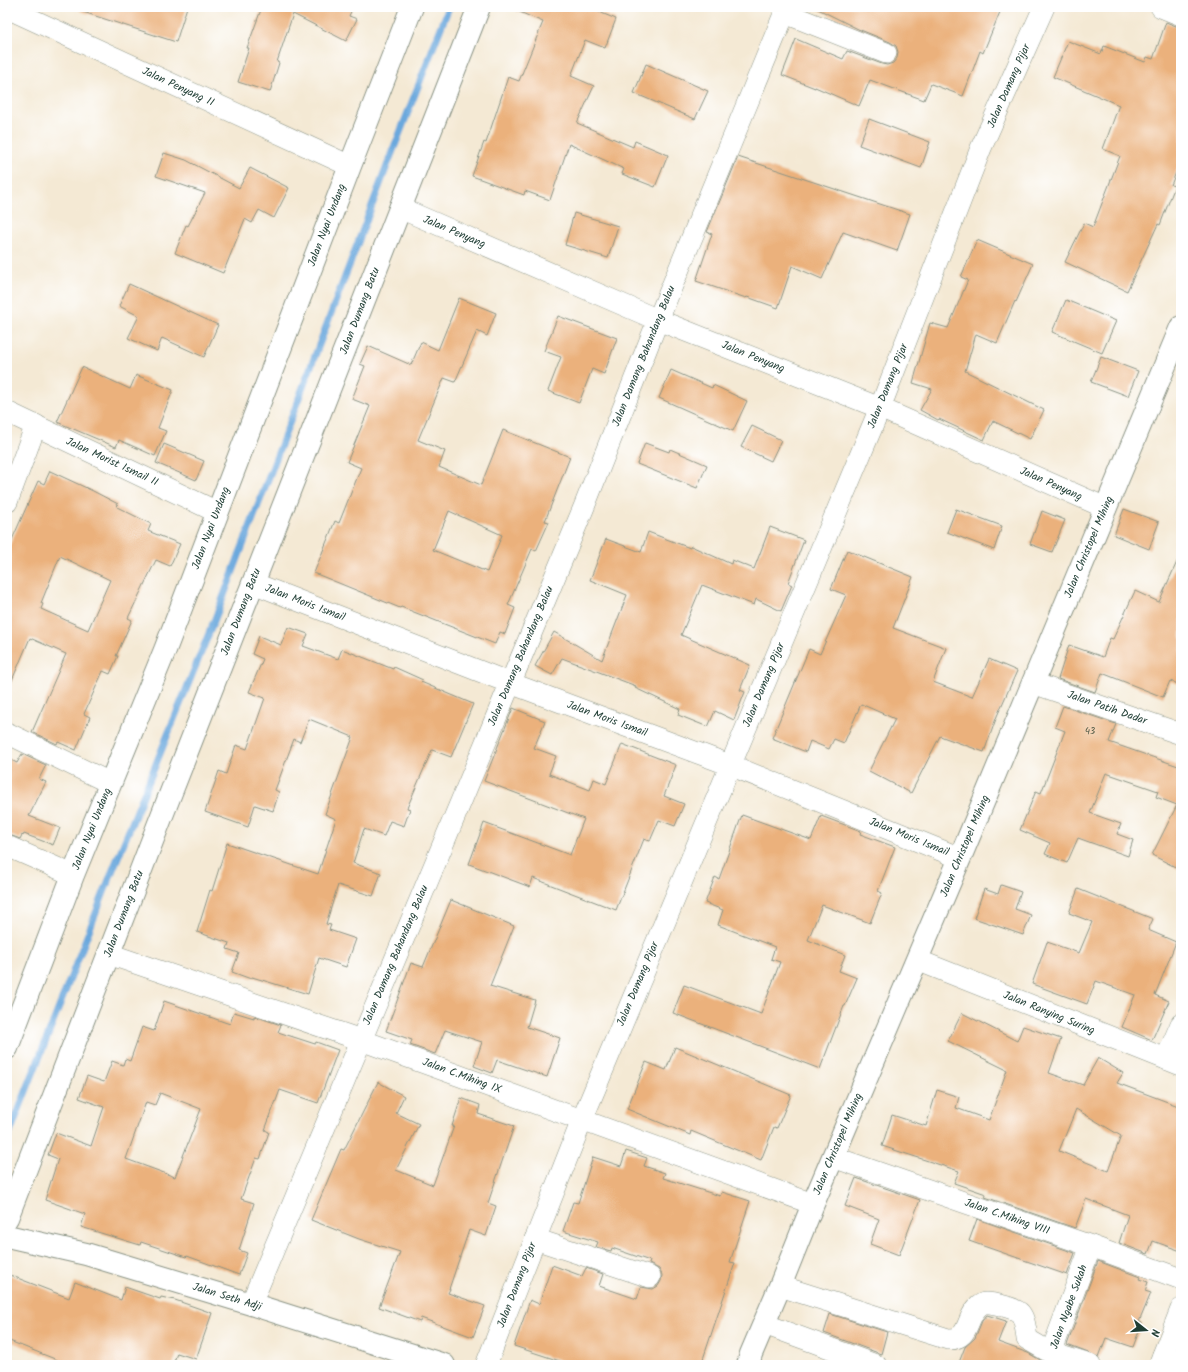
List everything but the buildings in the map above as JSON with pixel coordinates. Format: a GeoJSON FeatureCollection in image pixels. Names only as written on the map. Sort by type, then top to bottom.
{"type":"FeatureCollection","features":[{"type":"Feature","properties":{"kind":"street","name":"Jalan Nyai Undang"},"geometry":{"type":"LineString","coordinates":[[7,1048],[73,875],[166,650],[217,512],[412,7]]}},
{"type":"Feature","properties":{"kind":"street","name":"Jalan Dumang Batu"},"geometry":{"type":"LineString","coordinates":[[7,1218],[478,7]]}},
{"type":"Feature","properties":{"kind":"street","name":"Jalan Damang Pijar"},"geometry":{"type":"LineString","coordinates":[[486,1365],[582,1120],[880,408],[981,148],[1044,7]]}},
{"type":"Feature","properties":{"kind":"street"},"geometry":{"type":"LineString","coordinates":[[1161,7],[1181,15]]}},
{"type":"Feature","properties":{"kind":"street"},"geometry":{"type":"LineString","coordinates":[[786,10],[886,53]]}},
{"type":"Feature","properties":{"kind":"street","name":"Jalan Damang Bahandang Balau"},"geometry":{"type":"LineString","coordinates":[[251,1304],[581,515],[658,320],[786,10]]}},
{"type":"Feature","properties":{"kind":"street","name":"Jalan Penyang II"},"geometry":{"type":"LineString","coordinates":[[10,12],[350,166]]}},
{"type":"Feature","properties":{"kind":"street","name":"Jalan Penyang"},"geometry":{"type":"LineString","coordinates":[[400,208],[658,320],[880,408],[1106,508]]}},
{"type":"Feature","properties":{"kind":"street","name":"Jalan Christopel Mihing"},"geometry":{"type":"LineString","coordinates":[[748,1365],[751,1354],[813,1204],[960,858],[1181,327]]}},
{"type":"Feature","properties":{"kind":"street","name":"Jalan Morist Ismail II"},"geometry":{"type":"LineString","coordinates":[[7,412],[217,512]]}},
{"type":"Feature","properties":{"kind":"street"},"geometry":{"type":"LineString","coordinates":[[7,502],[36,425]]}},
{"type":"Feature","properties":{"kind":"street","name":"Jalan Moris Ismail"},"geometry":{"type":"LineString","coordinates":[[253,583],[510,683],[730,765],[960,858]]}},
{"type":"Feature","properties":{"kind":"street","name":"Jalan Patih Dadar"},"geometry":{"type":"LineString","coordinates":[[1033,683],[1181,734]]}},
{"type":"Feature","properties":{"kind":"street"},"geometry":{"type":"LineString","coordinates":[[7,733],[110,784]]}},
{"type":"Feature","properties":{"kind":"street"},"geometry":{"type":"LineString","coordinates":[[7,846],[73,875]]}},
{"type":"Feature","properties":{"kind":"street","name":"Jalan C.Mihing IX"},"geometry":{"type":"LineString","coordinates":[[109,954],[361,1040],[813,1204]]}},
{"type":"Feature","properties":{"kind":"street","name":"Jalan Ranying Suring"},"geometry":{"type":"LineString","coordinates":[[917,960],[1173,1062]]}},
{"type":"Feature","properties":{"kind":"street"},"geometry":{"type":"LineString","coordinates":[[1173,1062],[1181,1024]]}},
{"type":"Feature","properties":{"kind":"street","name":"Jalan C.Mihing VIII"},"geometry":{"type":"LineString","coordinates":[[833,1157],[1091,1246],[1181,1279]]}},
{"type":"Feature","properties":{"kind":"street","name":"Jalan Seth Adji"},"geometry":{"type":"LineString","coordinates":[[7,1236],[86,1254],[444,1365]]}},
{"type":"Feature","properties":{"kind":"street"},"geometry":{"type":"LineString","coordinates":[[535,1239],[650,1276]]}},
{"type":"Feature","properties":{"kind":"street","name":"Jalan Ngabe Sukah"},"geometry":{"type":"LineString","coordinates":[[1090,1365],[1051,1353],[1091,1246]]}},
{"type":"Feature","properties":{"kind":"street"},"geometry":{"type":"LineString","coordinates":[[780,1286],[948,1339],[956,1340],[962,1336],[976,1308],[980,1305],[985,1303],[1015,1309],[1019,1311],[1022,1316],[1028,1339],[1051,1353]]}},
{"type":"Feature","properties":{"kind":"street"},"geometry":{"type":"LineString","coordinates":[[1168,1360],[1181,1309]]}},
{"type":"Feature","properties":{"kind":"street"},"geometry":{"type":"LineString","coordinates":[[764,1324],[876,1365]]}},
{"type":"Feature","properties":{"kind":"waterway"},"geometry":{"type":"LineString","coordinates":[[7,1140],[112,872],[218,611],[449,7]]}}]}
